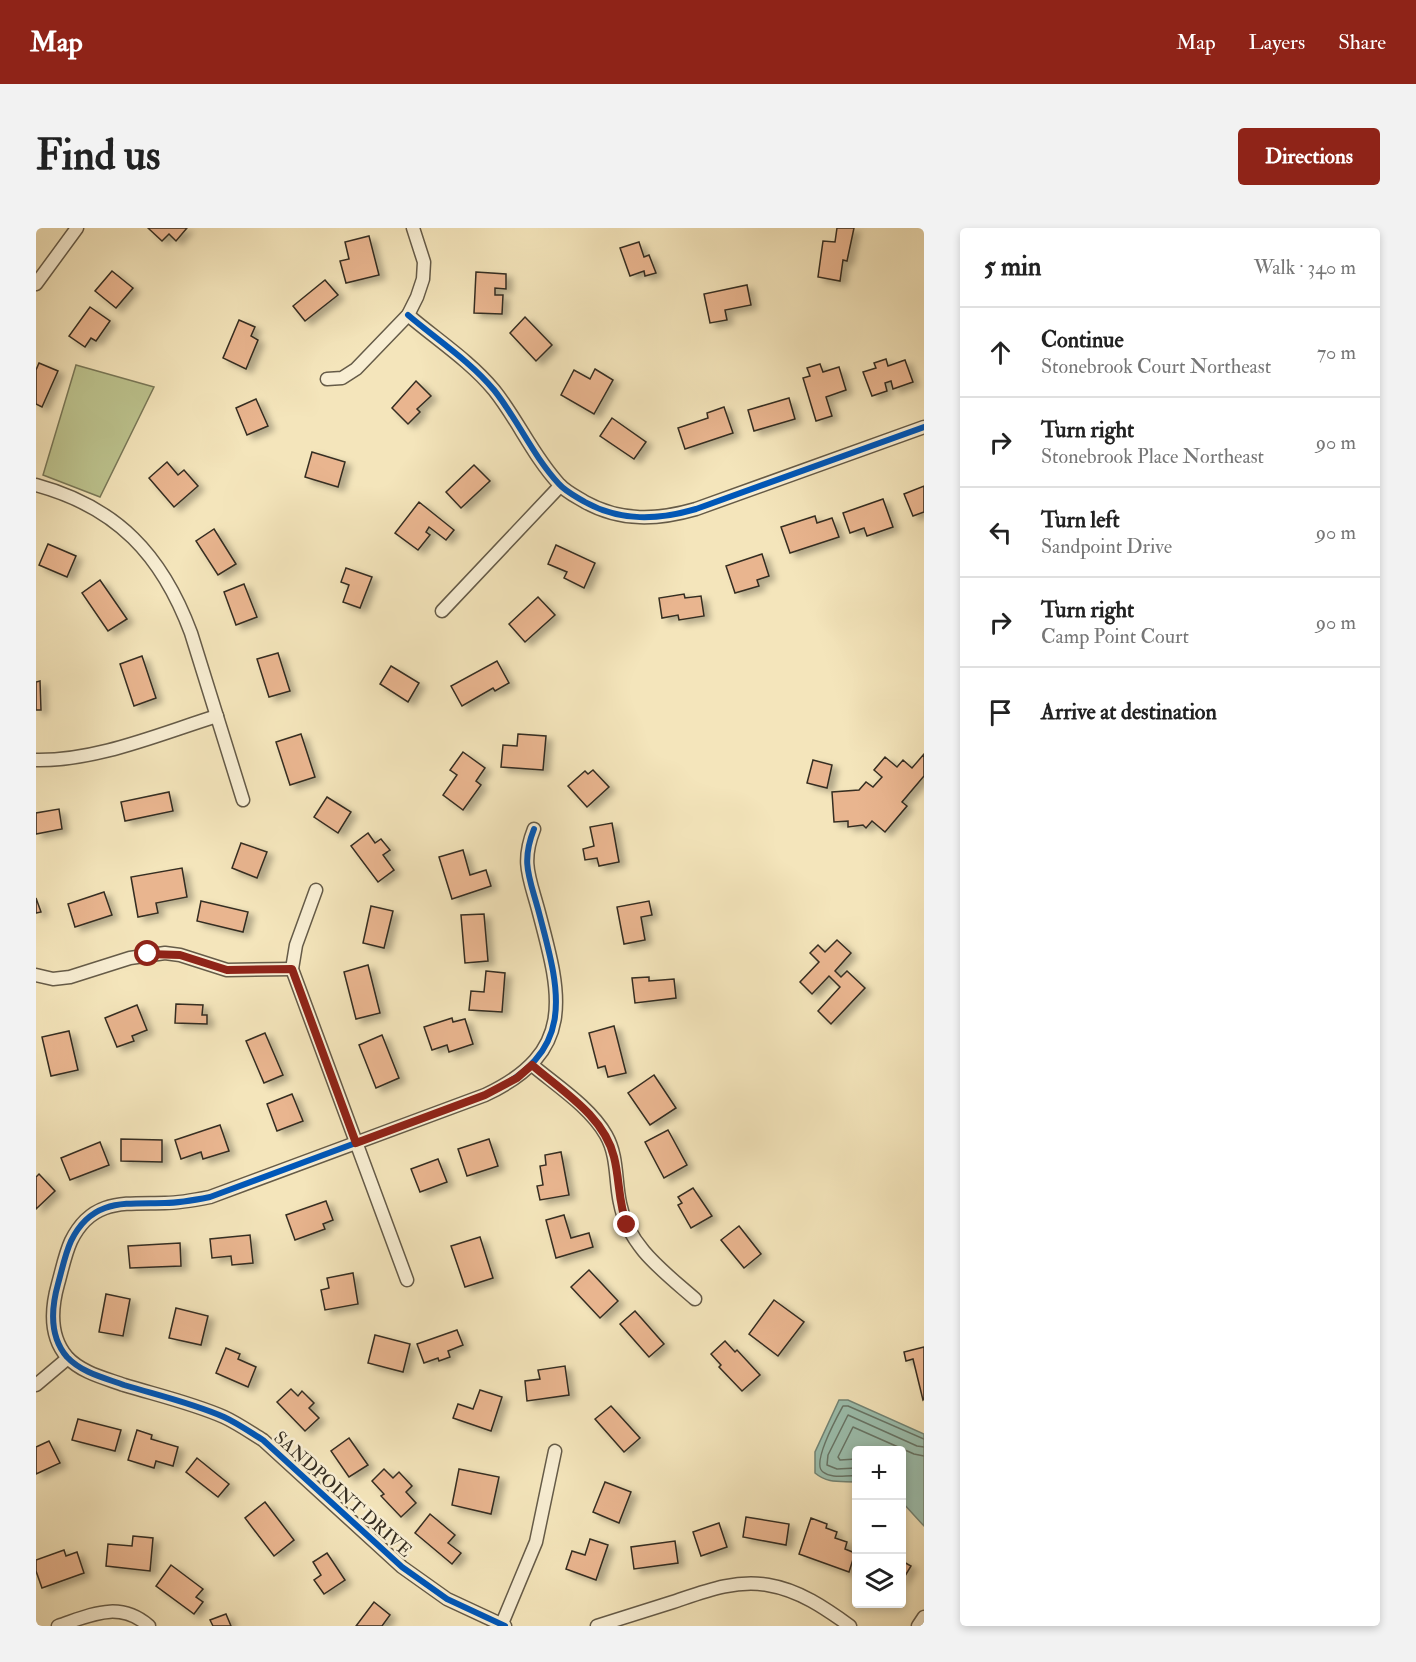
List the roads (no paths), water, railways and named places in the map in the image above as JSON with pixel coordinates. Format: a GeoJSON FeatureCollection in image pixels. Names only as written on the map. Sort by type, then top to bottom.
{"type":"FeatureCollection","features":[{"type":"Feature","properties":{"kind":"street"},"geometry":{"type":"LineString","coordinates":[[36,284],[77,228]]}},
{"type":"Feature","properties":{"kind":"street"},"geometry":{"type":"LineString","coordinates":[[327,379],[342,378],[356,369],[408,315],[423,279],[424,262],[413,228]]}},
{"type":"Feature","properties":{"kind":"street"},"geometry":{"type":"LineString","coordinates":[[408,315],[477,372],[493,389],[560,486],[595,507],[630,518],[675,515],[924,428]]}},
{"type":"Feature","properties":{"kind":"street"},"geometry":{"type":"LineString","coordinates":[[36,485],[58,491],[88,504],[123,529],[139,543],[168,581],[181,606],[243,800]]}},
{"type":"Feature","properties":{"kind":"street"},"geometry":{"type":"LineString","coordinates":[[442,611],[560,486]]}},
{"type":"Feature","properties":{"kind":"street"},"geometry":{"type":"LineString","coordinates":[[36,760],[71,758],[103,752],[217,716]]}},
{"type":"Feature","properties":{"kind":"street"},"geometry":{"type":"LineString","coordinates":[[36,1385],[68,1358],[55,1335],[52,1323],[53,1308],[70,1243],[84,1221],[94,1214],[105,1207],[117,1204],[184,1202],[210,1197],[485,1095],[517,1078],[532,1065],[550,1034],[557,1001],[553,963],[526,867],[526,848],[534,829]]}},
{"type":"Feature","properties":{"kind":"street"},"geometry":{"type":"LineString","coordinates":[[316,890],[296,945],[292,969],[407,1280]]}},
{"type":"Feature","properties":{"kind":"street"},"geometry":{"type":"LineString","coordinates":[[36,975],[53,979],[70,977],[130,958],[165,953],[180,955],[227,970],[292,969]]}},
{"type":"Feature","properties":{"kind":"street"},"geometry":{"type":"LineString","coordinates":[[532,1065],[585,1110],[605,1135],[614,1158],[622,1213],[632,1236],[642,1251],[695,1299]]}},
{"type":"Feature","properties":{"kind":"street","name":"SANDPOINT DRIVE"},"geometry":{"type":"LineString","coordinates":[[68,1358],[96,1375],[223,1417],[242,1427],[262,1440],[402,1567],[447,1599],[502,1626]]}},
{"type":"Feature","properties":{"kind":"street"},"geometry":{"type":"LineString","coordinates":[[502,1626],[536,1542],[555,1451]]}},
{"type":"Feature","properties":{"kind":"street"},"geometry":{"type":"LineString","coordinates":[[597,1626],[709,1591],[743,1583],[767,1585],[789,1591],[815,1602],[850,1626]]}},
{"type":"Feature","properties":{"kind":"street"},"geometry":{"type":"LineString","coordinates":[[58,1626],[100,1612],[111,1611],[132,1614],[149,1626]]}},
{"type":"Feature","properties":{"kind":"street"},"geometry":{"type":"LineString","coordinates":[[918,1626],[924,1617]]}},
{"type":"Feature","properties":{"kind":"water"},"geometry":{"type":"Polygon","coordinates":[[[839,1400],[848,1400],[924,1434],[924,1526],[906,1506],[906,1446],[852,1446],[852,1482],[829,1480],[815,1473],[815,1452],[839,1400]]]}}]}
